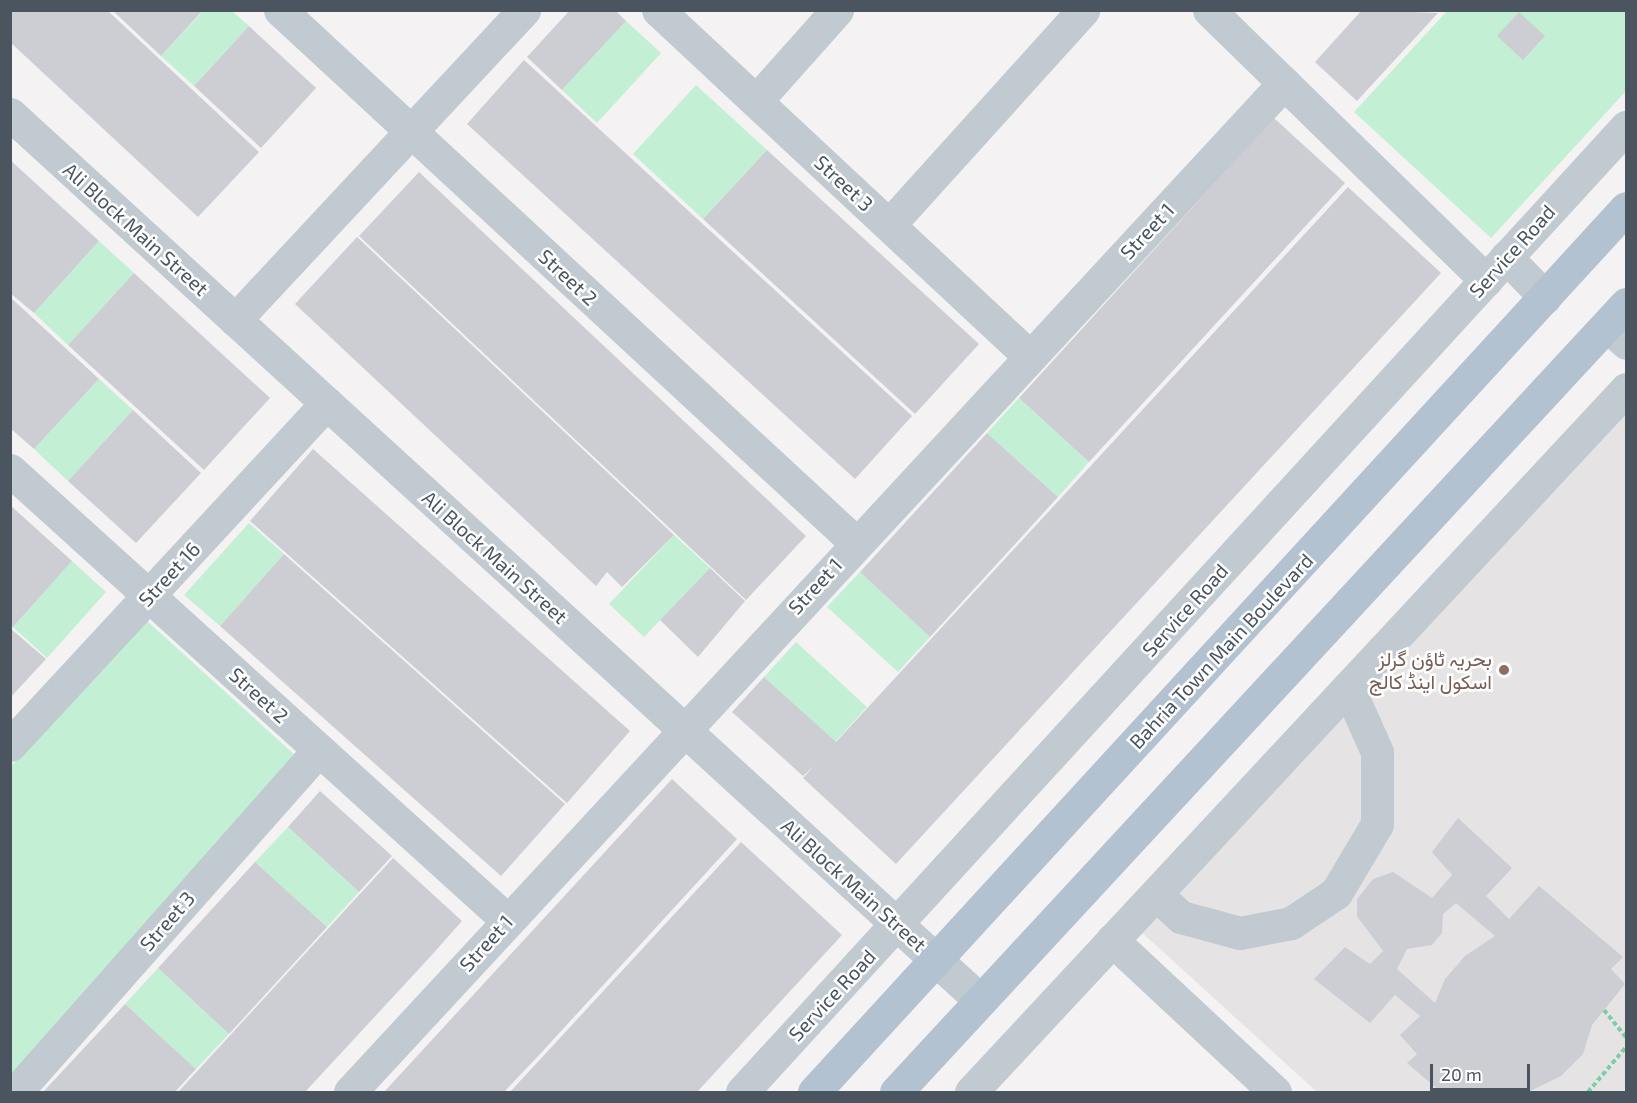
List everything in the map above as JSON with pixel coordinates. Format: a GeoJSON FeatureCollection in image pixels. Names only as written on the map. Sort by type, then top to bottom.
{"type":"FeatureCollection","features":[{"type":"Feature","properties":{"kind":"main road","name":"Bahria Town Main Boulevard"},"geometry":{"type":"LineString","coordinates":[[814,1092],[1626,208]]}},
{"type":"Feature","properties":{"kind":"main road"},"geometry":{"type":"LineString","coordinates":[[896,1092],[980,1000],[1620,324]]}},
{"type":"Feature","properties":{"kind":"street","name":"Street 2"},"geometry":{"type":"LineString","coordinates":[[280,10],[856,543]]}},
{"type":"Feature","properties":{"kind":"street"},"geometry":{"type":"LineString","coordinates":[[235,320],[524,10]]}},
{"type":"Feature","properties":{"kind":"street","name":"Street 3"},"geometry":{"type":"LineString","coordinates":[[658,10],[1029,356]]}},
{"type":"Feature","properties":{"kind":"street"},"geometry":{"type":"LineString","coordinates":[[756,101],[837,10]]}},
{"type":"Feature","properties":{"kind":"street"},"geometry":{"type":"LineString","coordinates":[[888,225],[1083,10]]}},
{"type":"Feature","properties":{"kind":"street"},"geometry":{"type":"LineString","coordinates":[[1209,10],[1284,83],[1496,269],[1545,297]]}},
{"type":"Feature","properties":{"kind":"street","name":"Street 1"},"geometry":{"type":"LineString","coordinates":[[350,1092],[682,729],[1284,83]]}},
{"type":"Feature","properties":{"kind":"street","name":"Ali Block Main Street"},"geometry":{"type":"LineString","coordinates":[[10,114],[980,1000]]}},
{"type":"Feature","properties":{"kind":"street","name":"Service Road"},"geometry":{"type":"LineString","coordinates":[[742,1092],[1626,127]]}},
{"type":"Feature","properties":{"kind":"street"},"geometry":{"type":"LineString","coordinates":[[971,1092],[1626,389]]}},
{"type":"Feature","properties":{"kind":"street","name":"Street 16"},"geometry":{"type":"LineString","coordinates":[[10,745],[327,403]]}},
{"type":"Feature","properties":{"kind":"street","name":"Street 2"},"geometry":{"type":"LineString","coordinates":[[10,470],[507,920]]}},
{"type":"Feature","properties":{"kind":"street"},"geometry":{"type":"LineString","coordinates":[[1156,894],[1181,917],[1240,933],[1292,923],[1336,893],[1377,824],[1377,752],[1348,687]]}},
{"type":"Feature","properties":{"kind":"street","name":"Street 3"},"geometry":{"type":"LineString","coordinates":[[16,1092],[319,750]]}},
{"type":"Feature","properties":{"kind":"street"},"geometry":{"type":"LineString","coordinates":[[1112,940],[1275,1092]]}},
{"type":"Feature","properties":{"kind":"path"},"geometry":{"type":"LineString","coordinates":[[1604,1010],[1626,1037]]}},
{"type":"Feature","properties":{"kind":"path"},"geometry":{"type":"LineString","coordinates":[[1588,1092],[1626,1047]]}},
{"type":"Feature","properties":{"kind":"shaded area","name":"بحریہ ٹاؤن گرلز اسکول اینڈ کالج"},"geometry":{"type":"Polygon","coordinates":[[[1626,411],[1626,1092],[1317,1092],[1138,929],[1626,411]]]}},
{"type":"Feature","properties":{"kind":"green space"},"geometry":{"type":"Polygon","coordinates":[[[203,11],[232,11],[249,26],[194,86],[161,56],[203,11]]]}},
{"type":"Feature","properties":{"kind":"green space"},"geometry":{"type":"Polygon","coordinates":[[[1447,11],[1626,11],[1626,91],[1491,238],[1354,112],[1447,11]]]}},
{"type":"Feature","properties":{"kind":"green space"},"geometry":{"type":"Polygon","coordinates":[[[626,21],[661,53],[597,123],[562,90],[626,21]]]}},
{"type":"Feature","properties":{"kind":"green space"},"geometry":{"type":"Polygon","coordinates":[[[696,85],[767,150],[703,219],[633,154],[696,85]]]}},
{"type":"Feature","properties":{"kind":"green space"},"geometry":{"type":"Polygon","coordinates":[[[99,241],[134,273],[68,345],[34,313],[99,241]]]}},
{"type":"Feature","properties":{"kind":"green space"},"geometry":{"type":"Polygon","coordinates":[[[99,379],[133,410],[68,481],[34,449],[99,379]]]}},
{"type":"Feature","properties":{"kind":"green space"},"geometry":{"type":"Polygon","coordinates":[[[1019,398],[1089,462],[1058,497],[987,433],[1019,398]]]}},
{"type":"Feature","properties":{"kind":"green space"},"geometry":{"type":"Polygon","coordinates":[[[249,523],[284,554],[220,626],[184,595],[249,523]]]}},
{"type":"Feature","properties":{"kind":"green space"},"geometry":{"type":"Polygon","coordinates":[[[674,535],[710,568],[644,637],[609,604],[674,535]]]}},
{"type":"Feature","properties":{"kind":"green space"},"geometry":{"type":"Polygon","coordinates":[[[72,561],[106,592],[47,658],[13,627],[72,561]]]}},
{"type":"Feature","properties":{"kind":"green space"},"geometry":{"type":"Polygon","coordinates":[[[860,572],[930,637],[898,672],[827,607],[860,572]]]}},
{"type":"Feature","properties":{"kind":"green space"},"geometry":{"type":"Polygon","coordinates":[[[146,620],[298,758],[11,1078],[11,766],[146,620]]]}},
{"type":"Feature","properties":{"kind":"green space"},"geometry":{"type":"Polygon","coordinates":[[[796,642],[867,707],[835,742],[764,677],[796,642]]]}},
{"type":"Feature","properties":{"kind":"green space"},"geometry":{"type":"Polygon","coordinates":[[[288,827],[359,892],[327,927],[255,862],[288,827]]]}},
{"type":"Feature","properties":{"kind":"green space"},"geometry":{"type":"Polygon","coordinates":[[[158,968],[229,1034],[196,1069],[125,1004],[158,968]]]}},
{"type":"Feature","properties":{"kind":"building"},"geometry":{"type":"Polygon","coordinates":[[[10,10],[107,10],[259,152],[198,217],[10,42],[10,10]]]}},
{"type":"Feature","properties":{"kind":"building"},"geometry":{"type":"Polygon","coordinates":[[[112,10],[203,10],[161,56],[112,10]]]}},
{"type":"Feature","properties":{"kind":"building"},"geometry":{"type":"Polygon","coordinates":[[[570,10],[615,10],[626,21],[562,90],[527,57],[570,10]]]}},
{"type":"Feature","properties":{"kind":"building"},"geometry":{"type":"Polygon","coordinates":[[[1362,10],[1438,13],[1357,101],[1315,62],[1362,10]]]}},
{"type":"Feature","properties":{"kind":"building"},"geometry":{"type":"Polygon","coordinates":[[[1519,12],[1545,36],[1523,60],[1497,36],[1519,12]]]}},
{"type":"Feature","properties":{"kind":"building"},"geometry":{"type":"Polygon","coordinates":[[[249,26],[316,88],[261,148],[194,86],[249,26]]]}},
{"type":"Feature","properties":{"kind":"building"},"geometry":{"type":"Polygon","coordinates":[[[524,60],[912,416],[855,479],[467,124],[524,60]]]}},
{"type":"Feature","properties":{"kind":"building"},"geometry":{"type":"Polygon","coordinates":[[[1274,118],[1345,183],[1089,462],[1019,398],[1274,118]]]}},
{"type":"Feature","properties":{"kind":"building"},"geometry":{"type":"Polygon","coordinates":[[[767,150],[979,344],[915,414],[703,219],[767,150]]]}},
{"type":"Feature","properties":{"kind":"building"},"geometry":{"type":"Polygon","coordinates":[[[10,160],[99,241],[34,313],[10,293],[10,160]]]}},
{"type":"Feature","properties":{"kind":"building"},"geometry":{"type":"Polygon","coordinates":[[[419,172],[806,536],[746,600],[359,236],[419,172]]]}},
{"type":"Feature","properties":{"kind":"building"},"geometry":{"type":"Polygon","coordinates":[[[1348,187],[1441,273],[896,864],[803,778],[814,766],[803,776],[732,712],[764,677],[836,742],[1348,187]]]}},
{"type":"Feature","properties":{"kind":"building"},"geometry":{"type":"Polygon","coordinates":[[[357,237],[674,535],[622,587],[607,572],[596,586],[295,304],[357,237]]]}},
{"type":"Feature","properties":{"kind":"building"},"geometry":{"type":"Polygon","coordinates":[[[134,273],[270,398],[204,470],[68,345],[134,273]]]}},
{"type":"Feature","properties":{"kind":"building"},"geometry":{"type":"Polygon","coordinates":[[[10,297],[99,379],[34,449],[10,428],[10,297]]]}},
{"type":"Feature","properties":{"kind":"building"},"geometry":{"type":"Polygon","coordinates":[[[133,410],[201,473],[136,543],[68,481],[133,410]]]}},
{"type":"Feature","properties":{"kind":"building"},"geometry":{"type":"Polygon","coordinates":[[[987,433],[1058,497],[930,637],[860,572],[987,433]]]}},
{"type":"Feature","properties":{"kind":"building"},"geometry":{"type":"Polygon","coordinates":[[[313,449],[630,731],[567,803],[250,521],[313,449]]]}},
{"type":"Feature","properties":{"kind":"building"},"geometry":{"type":"Polygon","coordinates":[[[10,505],[72,561],[13,627],[10,625],[10,505]]]}},
{"type":"Feature","properties":{"kind":"building"},"geometry":{"type":"Polygon","coordinates":[[[284,554],[565,804],[501,876],[220,626],[284,554]]]}},
{"type":"Feature","properties":{"kind":"building"},"geometry":{"type":"Polygon","coordinates":[[[710,568],[745,601],[698,657],[660,620],[710,568]]]}},
{"type":"Feature","properties":{"kind":"building"},"geometry":{"type":"Polygon","coordinates":[[[10,628],[46,659],[10,698],[10,628]]]}},
{"type":"Feature","properties":{"kind":"building"},"geometry":{"type":"Polygon","coordinates":[[[672,779],[737,839],[541,1053],[504,1092],[384,1092],[672,779]]]}},
{"type":"Feature","properties":{"kind":"building"},"geometry":{"type":"Polygon","coordinates":[[[320,791],[392,856],[359,892],[288,827],[320,791]]]}},
{"type":"Feature","properties":{"kind":"building"},"geometry":{"type":"Polygon","coordinates":[[[1458,818],[1512,868],[1486,896],[1509,919],[1539,886],[1623,957],[1611,969],[1625,984],[1592,1025],[1583,1054],[1561,1076],[1528,1092],[1441,1092],[1407,1063],[1417,1054],[1400,1035],[1420,1016],[1395,995],[1370,1023],[1314,979],[1345,947],[1370,964],[1383,951],[1357,916],[1357,899],[1373,879],[1393,872],[1432,898],[1452,875],[1432,852],[1458,818]],[[1456,903],[1443,914],[1442,933],[1432,945],[1407,949],[1397,969],[1435,1003],[1445,979],[1465,956],[1495,936],[1456,903]]]}},
{"type":"Feature","properties":{"kind":"building"},"geometry":{"type":"Polygon","coordinates":[[[741,842],[842,935],[697,1092],[510,1092],[741,842]]]}},
{"type":"Feature","properties":{"kind":"building"},"geometry":{"type":"Polygon","coordinates":[[[393,858],[462,921],[430,957],[305,1092],[178,1092],[393,858]]]}},
{"type":"Feature","properties":{"kind":"building"},"geometry":{"type":"Polygon","coordinates":[[[255,862],[327,927],[229,1034],[158,968],[255,862]]]}},
{"type":"Feature","properties":{"kind":"building"},"geometry":{"type":"Polygon","coordinates":[[[125,1004],[196,1069],[175,1092],[43,1092],[125,1004]]]}},
{"type":"Feature","properties":{"kind":"place","name":"بحریہ ٹاؤن گرلز اسکول اینڈ کالج"},"geometry":{"type":"Point","coordinates":[1504,670]}}]}
